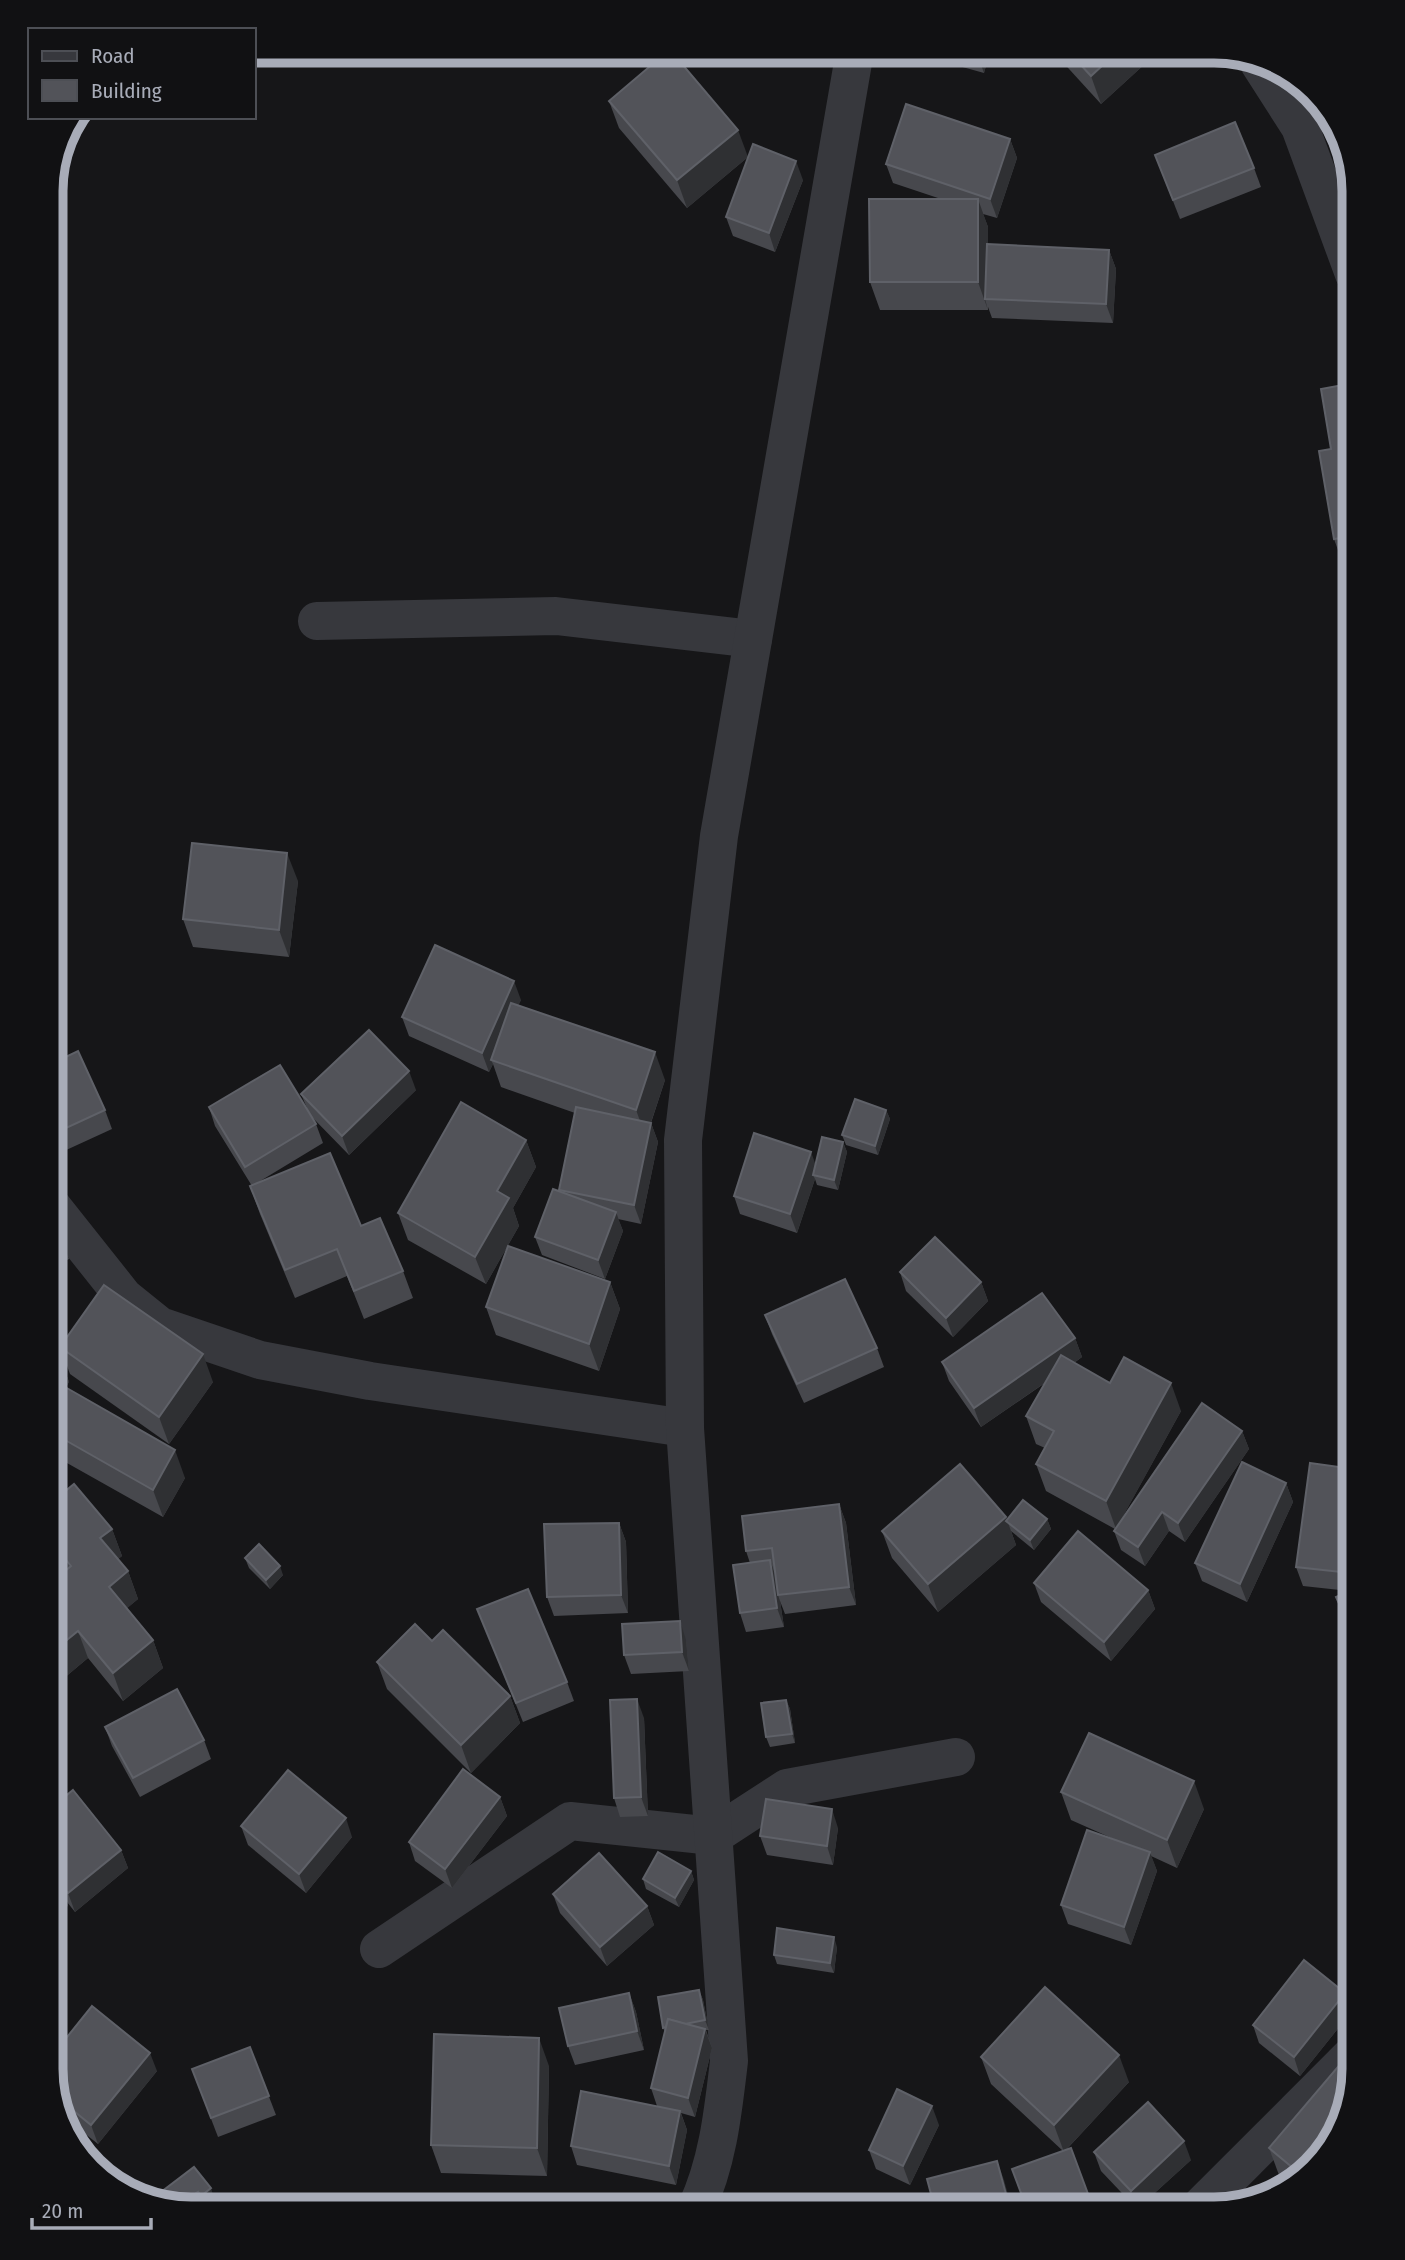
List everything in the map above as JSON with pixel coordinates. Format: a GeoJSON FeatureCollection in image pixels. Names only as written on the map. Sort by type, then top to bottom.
{"type":"FeatureCollection","features":[{"type":"Feature","properties":{"kind":"street"},"geometry":{"type":"LineString","coordinates":[[702,2197],[721,2127],[729,2061],[685,1428],[683,1140],[719,836],[853,63]]}},
{"type":"Feature","properties":{"kind":"street"},"geometry":{"type":"LineString","coordinates":[[1266,74],[1300,127],[1342,241]]}},
{"type":"Feature","properties":{"kind":"street"},"geometry":{"type":"LineString","coordinates":[[317,621],[556,615],[753,639]]}},
{"type":"Feature","properties":{"kind":"street"},"geometry":{"type":"LineString","coordinates":[[63,1220],[124,1297],[160,1326],[260,1360],[370,1381],[685,1428]]}},
{"type":"Feature","properties":{"kind":"street"},"geometry":{"type":"LineString","coordinates":[[93,1323],[124,1297]]}},
{"type":"Feature","properties":{"kind":"street"},"geometry":{"type":"LineString","coordinates":[[379,1949],[570,1821],[713,1836],[787,1788],[956,1757]]}},
{"type":"Feature","properties":{"kind":"street"},"geometry":{"type":"LineString","coordinates":[[1210,2197],[1342,2065]]}},
{"type":"Feature","properties":{"kind":"building"},"geometry":{"type":"Polygon","coordinates":[[[654,63],[681,63],[738,130],[677,180],[609,101],[654,63]]]}},
{"type":"Feature","properties":{"kind":"building"},"geometry":{"type":"Polygon","coordinates":[[[1079,63],[1105,63],[1091,76],[1079,63]]]}},
{"type":"Feature","properties":{"kind":"building"},"geometry":{"type":"Polygon","coordinates":[[[906,104],[1010,139],[990,199],[886,164],[906,104]]]}},
{"type":"Feature","properties":{"kind":"building"},"geometry":{"type":"Polygon","coordinates":[[[1235,122],[1254,168],[1173,200],[1155,155],[1235,122]]]}},
{"type":"Feature","properties":{"kind":"building"},"geometry":{"type":"Polygon","coordinates":[[[753,144],[796,161],[769,233],[726,217],[753,144]]]}},
{"type":"Feature","properties":{"kind":"building"},"geometry":{"type":"Polygon","coordinates":[[[869,199],[978,199],[978,282],[870,282],[869,199]]]}},
{"type":"Feature","properties":{"kind":"building"},"geometry":{"type":"Polygon","coordinates":[[[987,244],[1109,250],[1106,304],[985,299],[987,244]]]}},
{"type":"Feature","properties":{"kind":"building"},"geometry":{"type":"Polygon","coordinates":[[[1342,385],[1342,538],[1334,539],[1319,451],[1331,449],[1321,389],[1342,385]]]}},
{"type":"Feature","properties":{"kind":"building"},"geometry":{"type":"Polygon","coordinates":[[[192,843],[287,853],[279,930],[183,919],[192,843]]]}},
{"type":"Feature","properties":{"kind":"building"},"geometry":{"type":"Polygon","coordinates":[[[435,945],[514,981],[482,1053],[402,1017],[435,945]]]}},
{"type":"Feature","properties":{"kind":"building"},"geometry":{"type":"Polygon","coordinates":[[[511,1003],[655,1052],[636,1110],[491,1060],[511,1003]]]}},
{"type":"Feature","properties":{"kind":"building"},"geometry":{"type":"Polygon","coordinates":[[[369,1030],[409,1071],[342,1136],[301,1094],[369,1030]]]}},
{"type":"Feature","properties":{"kind":"building"},"geometry":{"type":"Polygon","coordinates":[[[78,1051],[105,1110],[63,1129],[63,1058],[78,1051]]]}},
{"type":"Feature","properties":{"kind":"building"},"geometry":{"type":"Polygon","coordinates":[[[280,1065],[316,1124],[245,1167],[209,1107],[280,1065]]]}},
{"type":"Feature","properties":{"kind":"building"},"geometry":{"type":"Polygon","coordinates":[[[855,1099],[886,1110],[875,1146],[842,1135],[855,1099]]]}},
{"type":"Feature","properties":{"kind":"building"},"geometry":{"type":"Polygon","coordinates":[[[461,1102],[526,1140],[497,1191],[509,1198],[475,1257],[398,1213],[461,1102]]]}},
{"type":"Feature","properties":{"kind":"building"},"geometry":{"type":"Polygon","coordinates":[[[576,1107],[651,1123],[634,1205],[559,1190],[576,1107]]]}},
{"type":"Feature","properties":{"kind":"building"},"geometry":{"type":"Polygon","coordinates":[[[754,1133],[811,1152],[790,1214],[734,1196],[754,1133]]]}},
{"type":"Feature","properties":{"kind":"building"},"geometry":{"type":"Polygon","coordinates":[[[822,1137],[843,1142],[834,1180],[813,1175],[822,1137]]]}},
{"type":"Feature","properties":{"kind":"building"},"geometry":{"type":"Polygon","coordinates":[[[330,1153],[361,1226],[380,1218],[403,1271],[354,1291],[337,1249],[285,1270],[250,1186],[330,1153]]]}},
{"type":"Feature","properties":{"kind":"building"},"geometry":{"type":"Polygon","coordinates":[[[553,1189],[616,1212],[598,1260],[535,1237],[553,1189]]]}},
{"type":"Feature","properties":{"kind":"building"},"geometry":{"type":"Polygon","coordinates":[[[935,1237],[981,1282],[946,1318],[900,1272],[935,1237]]]}},
{"type":"Feature","properties":{"kind":"building"},"geometry":{"type":"Polygon","coordinates":[[[508,1246],[610,1282],[589,1344],[486,1307],[508,1246]]]}},
{"type":"Feature","properties":{"kind":"building"},"geometry":{"type":"Polygon","coordinates":[[[845,1279],[877,1348],[797,1384],[765,1315],[845,1279]]]}},
{"type":"Feature","properties":{"kind":"building"},"geometry":{"type":"Polygon","coordinates":[[[104,1285],[203,1354],[159,1417],[63,1349],[63,1343],[104,1285]]]}},
{"type":"Feature","properties":{"kind":"building"},"geometry":{"type":"Polygon","coordinates":[[[1042,1293],[1075,1338],[974,1408],[942,1362],[1042,1293]]]}},
{"type":"Feature","properties":{"kind":"building"},"geometry":{"type":"Polygon","coordinates":[[[1061,1355],[1110,1383],[1124,1357],[1171,1383],[1106,1501],[1036,1464],[1054,1431],[1026,1416],[1061,1355]]]}},
{"type":"Feature","properties":{"kind":"building"},"geometry":{"type":"Polygon","coordinates":[[[63,1386],[175,1450],[153,1490],[63,1439],[63,1386]]]}},
{"type":"Feature","properties":{"kind":"building"},"geometry":{"type":"Polygon","coordinates":[[[1202,1403],[1242,1431],[1178,1523],[1162,1512],[1138,1547],[1114,1531],[1202,1403]]]}},
{"type":"Feature","properties":{"kind":"building"},"geometry":{"type":"Polygon","coordinates":[[[1242,1462],[1286,1483],[1240,1584],[1195,1563],[1242,1462]]]}},
{"type":"Feature","properties":{"kind":"building"},"geometry":{"type":"Polygon","coordinates":[[[1310,1463],[1342,1467],[1342,1572],[1296,1567],[1310,1463]]]}},
{"type":"Feature","properties":{"kind":"building"},"geometry":{"type":"Polygon","coordinates":[[[960,1464],[1006,1517],[928,1584],[882,1531],[960,1464]]]}},
{"type":"Feature","properties":{"kind":"building"},"geometry":{"type":"Polygon","coordinates":[[[74,1484],[112,1529],[100,1538],[128,1571],[109,1587],[153,1640],[113,1673],[78,1631],[63,1643],[63,1573],[71,1566],[63,1556],[63,1493],[74,1484]]]}},
{"type":"Feature","properties":{"kind":"building"},"geometry":{"type":"Polygon","coordinates":[[[1023,1500],[1047,1519],[1030,1540],[1006,1521],[1023,1500]]]}},
{"type":"Feature","properties":{"kind":"building"},"geometry":{"type":"Polygon","coordinates":[[[839,1504],[849,1587],[778,1595],[772,1548],[746,1551],[742,1516],[839,1504]]]}},
{"type":"Feature","properties":{"kind":"building"},"geometry":{"type":"Polygon","coordinates":[[[619,1523],[621,1595],[547,1597],[544,1524],[619,1523]]]}},
{"type":"Feature","properties":{"kind":"building"},"geometry":{"type":"Polygon","coordinates":[[[1078,1531],[1148,1590],[1104,1642],[1034,1583],[1078,1531]]]}},
{"type":"Feature","properties":{"kind":"building"},"geometry":{"type":"Polygon","coordinates":[[[259,1544],[280,1566],[266,1580],[245,1558],[259,1544]]]}},
{"type":"Feature","properties":{"kind":"building"},"geometry":{"type":"Polygon","coordinates":[[[770,1560],[777,1608],[740,1613],[733,1565],[770,1560]]]}},
{"type":"Feature","properties":{"kind":"building"},"geometry":{"type":"Polygon","coordinates":[[[528,1589],[567,1682],[516,1703],[477,1609],[528,1589]]]}},
{"type":"Feature","properties":{"kind":"building"},"geometry":{"type":"Polygon","coordinates":[[[1342,1594],[1342,1610],[1336,1597],[1342,1594]]]}},
{"type":"Feature","properties":{"kind":"building"},"geometry":{"type":"Polygon","coordinates":[[[680,1621],[682,1652],[624,1655],[622,1624],[680,1621]]]}},
{"type":"Feature","properties":{"kind":"building"},"geometry":{"type":"Polygon","coordinates":[[[415,1624],[432,1641],[443,1630],[510,1696],[461,1745],[377,1662],[415,1624]]]}},
{"type":"Feature","properties":{"kind":"building"},"geometry":{"type":"Polygon","coordinates":[[[177,1689],[204,1740],[133,1778],[105,1727],[177,1689]]]}},
{"type":"Feature","properties":{"kind":"building"},"geometry":{"type":"Polygon","coordinates":[[[637,1699],[641,1797],[614,1798],[610,1700],[637,1699]]]}},
{"type":"Feature","properties":{"kind":"building"},"geometry":{"type":"Polygon","coordinates":[[[786,1700],[792,1734],[766,1737],[761,1703],[786,1700]]]}},
{"type":"Feature","properties":{"kind":"building"},"geometry":{"type":"Polygon","coordinates":[[[1089,1733],[1194,1781],[1167,1840],[1061,1792],[1089,1733]]]}},
{"type":"Feature","properties":{"kind":"building"},"geometry":{"type":"Polygon","coordinates":[[[463,1769],[500,1797],[445,1869],[409,1842],[463,1769]]]}},
{"type":"Feature","properties":{"kind":"building"},"geometry":{"type":"Polygon","coordinates":[[[288,1770],[346,1818],[299,1874],[241,1826],[288,1770]]]}},
{"type":"Feature","properties":{"kind":"building"},"geometry":{"type":"Polygon","coordinates":[[[73,1790],[121,1850],[68,1893],[63,1887],[63,1798],[73,1790]]]}},
{"type":"Feature","properties":{"kind":"building"},"geometry":{"type":"Polygon","coordinates":[[[766,1799],[832,1809],[827,1846],[760,1836],[766,1799]]]}},
{"type":"Feature","properties":{"kind":"building"},"geometry":{"type":"Polygon","coordinates":[[[1087,1830],[1150,1852],[1124,1927],[1061,1905],[1087,1830]]]}},
{"type":"Feature","properties":{"kind":"building"},"geometry":{"type":"Polygon","coordinates":[[[658,1852],[691,1871],[675,1898],[643,1879],[658,1852]]]}},
{"type":"Feature","properties":{"kind":"building"},"geometry":{"type":"Polygon","coordinates":[[[599,1853],[647,1906],[600,1947],[553,1894],[599,1853]]]}},
{"type":"Feature","properties":{"kind":"building"},"geometry":{"type":"Polygon","coordinates":[[[777,1928],[834,1937],[830,1963],[774,1955],[777,1928]]]}},
{"type":"Feature","properties":{"kind":"building"},"geometry":{"type":"Polygon","coordinates":[[[1304,1960],[1342,1991],[1342,1997],[1294,2057],[1253,2025],[1304,1960]]]}},
{"type":"Feature","properties":{"kind":"building"},"geometry":{"type":"Polygon","coordinates":[[[1045,1987],[1119,2055],[1054,2125],[981,2057],[1045,1987]]]}},
{"type":"Feature","properties":{"kind":"building"},"geometry":{"type":"Polygon","coordinates":[[[699,1990],[705,2020],[685,2024],[668,2019],[666,2027],[663,2028],[658,1997],[699,1990]]]}},
{"type":"Feature","properties":{"kind":"building"},"geometry":{"type":"Polygon","coordinates":[[[629,1993],[637,2031],[568,2046],[559,2008],[629,1993]]]}},
{"type":"Feature","properties":{"kind":"building"},"geometry":{"type":"Polygon","coordinates":[[[92,2006],[150,2053],[91,2125],[69,2107],[64,2086],[63,2042],[92,2006]]]}},
{"type":"Feature","properties":{"kind":"building"},"geometry":{"type":"Polygon","coordinates":[[[668,2019],[705,2029],[688,2098],[651,2088],[668,2019]]]}},
{"type":"Feature","properties":{"kind":"building"},"geometry":{"type":"Polygon","coordinates":[[[434,2034],[539,2038],[537,2148],[431,2145],[434,2034]]]}},
{"type":"Feature","properties":{"kind":"building"},"geometry":{"type":"Polygon","coordinates":[[[250,2047],[269,2096],[211,2118],[192,2069],[250,2047]]]}},
{"type":"Feature","properties":{"kind":"building"},"geometry":{"type":"Polygon","coordinates":[[[1342,2062],[1341,2086],[1332,2118],[1316,2147],[1305,2160],[1294,2169],[1269,2148],[1342,2062]]]}},
{"type":"Feature","properties":{"kind":"building"},"geometry":{"type":"Polygon","coordinates":[[[897,2089],[932,2106],[903,2166],[869,2150],[897,2089]]]}},
{"type":"Feature","properties":{"kind":"building"},"geometry":{"type":"Polygon","coordinates":[[[581,2091],[680,2111],[669,2166],[571,2146],[581,2091]]]}},
{"type":"Feature","properties":{"kind":"building"},"geometry":{"type":"Polygon","coordinates":[[[1148,2102],[1184,2141],[1131,2191],[1094,2152],[1148,2102]]]}},
{"type":"Feature","properties":{"kind":"building"},"geometry":{"type":"Polygon","coordinates":[[[1071,2148],[1089,2197],[1022,2197],[1012,2169],[1071,2148]]]}},
{"type":"Feature","properties":{"kind":"building"},"geometry":{"type":"Polygon","coordinates":[[[997,2161],[1007,2197],[932,2197],[927,2179],[997,2161]]]}},
{"type":"Feature","properties":{"kind":"building"},"geometry":{"type":"Polygon","coordinates":[[[194,2167],[211,2188],[201,2196],[198,2192],[191,2197],[160,2193],[194,2167]]]}}]}
